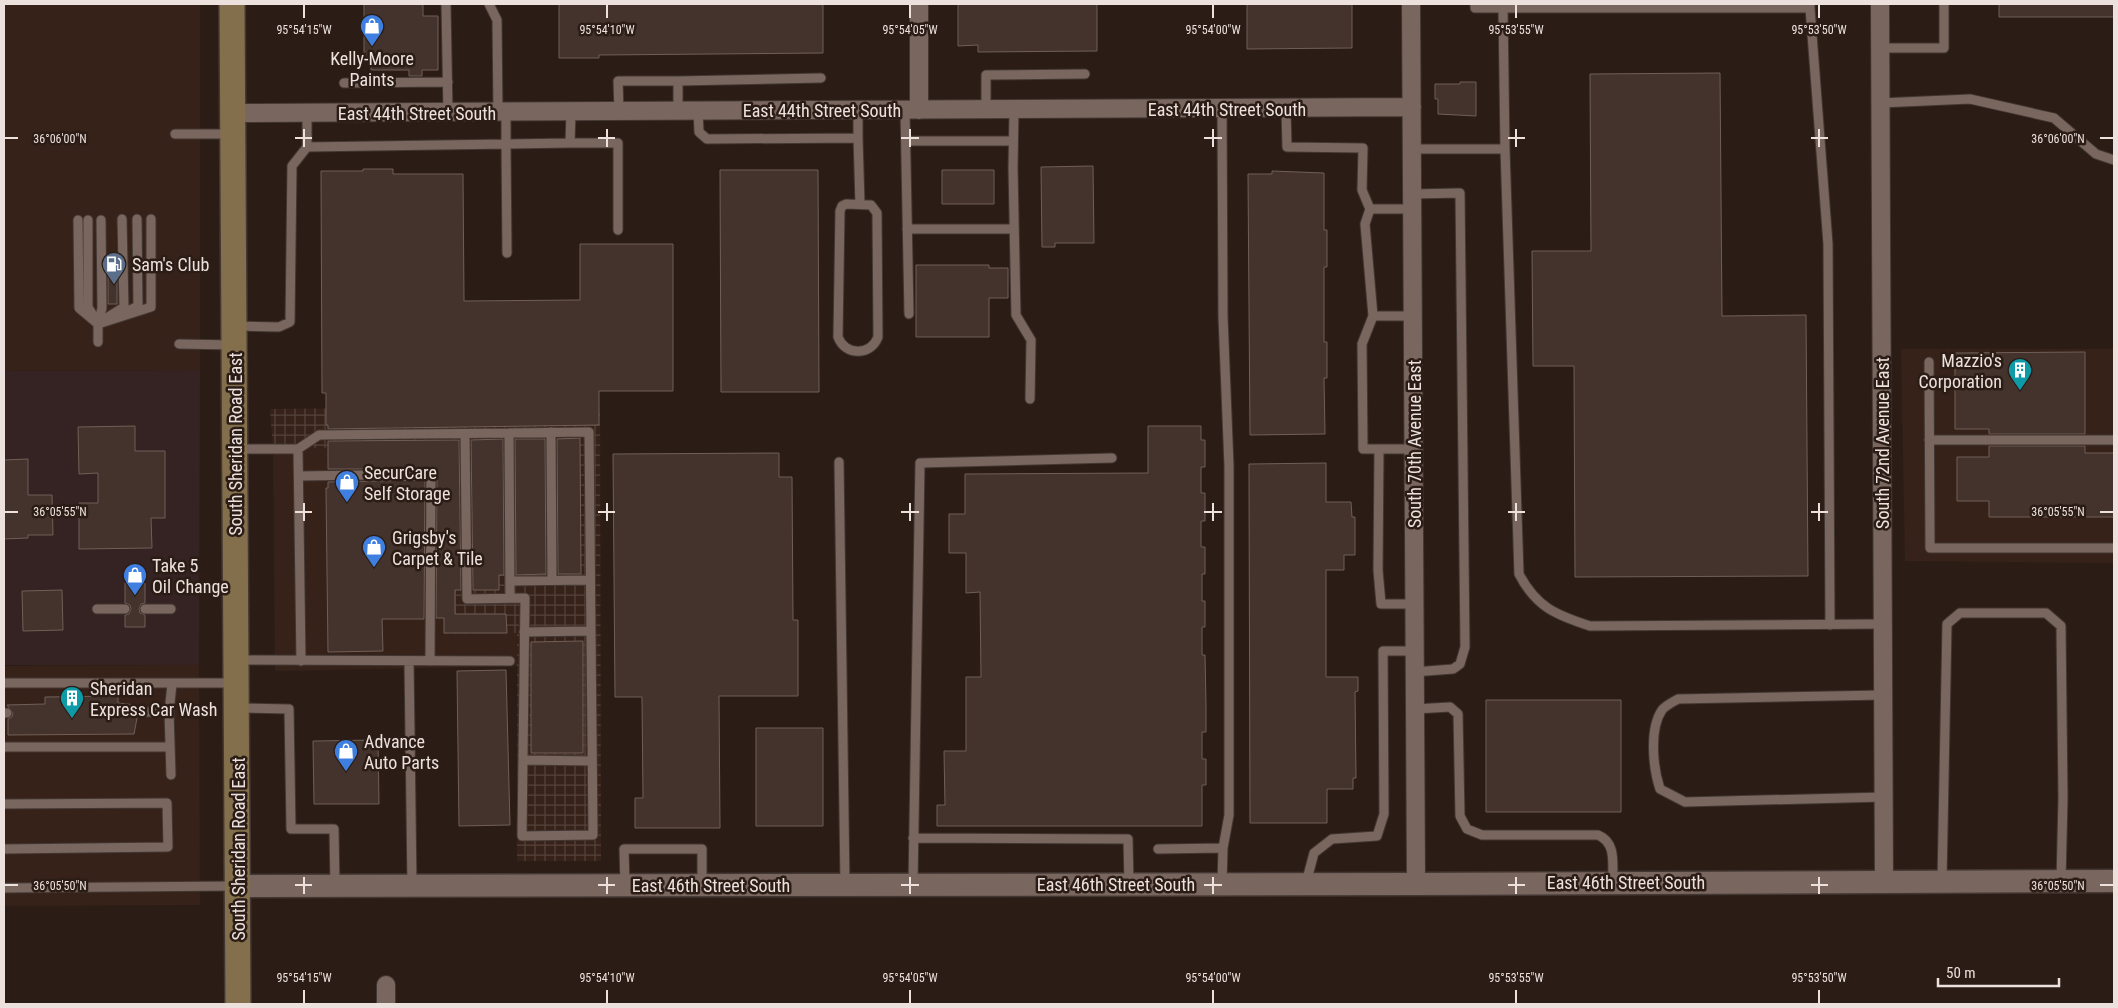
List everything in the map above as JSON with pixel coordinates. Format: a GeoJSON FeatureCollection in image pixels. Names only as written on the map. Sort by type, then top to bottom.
{"type":"FeatureCollection","features":[{"type":"Feature","properties":{"kind":"main road","name":"South Sheridan Road East"},"geometry":{"type":"LineString","coordinates":[[232,4],[238,708],[238,1004]]}},
{"type":"Feature","properties":{"kind":"street"},"geometry":{"type":"LineString","coordinates":[[912,110],[919,4]]}},
{"type":"Feature","properties":{"kind":"street","name":"South 70th Avenue East"},"geometry":{"type":"LineString","coordinates":[[1411,4],[1416,884]]}},
{"type":"Feature","properties":{"kind":"street","name":"South 72nd Avenue East"},"geometry":{"type":"LineString","coordinates":[[1880,4],[1884,881]]}},
{"type":"Feature","properties":{"kind":"street","name":"East 44th Street South"},"geometry":{"type":"LineString","coordinates":[[233,124],[307,113],[1412,107]]}},
{"type":"Feature","properties":{"kind":"street","name":"East 46th Street South"},"geometry":{"type":"LineString","coordinates":[[237,886],[2114,881]]}},
{"type":"Feature","properties":{"kind":"street"},"geometry":{"type":"LineString","coordinates":[[386,985],[386,1004]]}},
{"type":"Feature","properties":{"kind":"lane"},"geometry":{"type":"LineString","coordinates":[[446,4],[448,113]]}},
{"type":"Feature","properties":{"kind":"lane"},"geometry":{"type":"LineString","coordinates":[[489,4],[497,20],[502,113],[506,144],[507,253]]}},
{"type":"Feature","properties":{"kind":"lane"},"geometry":{"type":"LineString","coordinates":[[1475,4],[1475,8],[1810,6],[1828,244],[1830,625]]}},
{"type":"Feature","properties":{"kind":"lane"},"geometry":{"type":"LineString","coordinates":[[1880,48],[1944,48],[1944,4]]}},
{"type":"Feature","properties":{"kind":"lane"},"geometry":{"type":"LineString","coordinates":[[1503,8],[1504,149],[1519,574],[1528,591],[1541,604],[1562,617],[1590,626],[1883,624]]}},
{"type":"Feature","properties":{"kind":"lane"},"geometry":{"type":"LineString","coordinates":[[986,110],[986,75],[1085,74]]}},
{"type":"Feature","properties":{"kind":"lane"},"geometry":{"type":"LineString","coordinates":[[619,111],[618,81],[821,78]]}},
{"type":"Feature","properties":{"kind":"lane"},"geometry":{"type":"LineString","coordinates":[[678,81],[678,110]]}},
{"type":"Feature","properties":{"kind":"lane"},"geometry":{"type":"LineString","coordinates":[[344,83],[448,82]]}},
{"type":"Feature","properties":{"kind":"lane"},"geometry":{"type":"LineString","coordinates":[[1880,103],[1970,99],[2054,118],[2096,154],[2114,160]]}},
{"type":"Feature","properties":{"kind":"lane"},"geometry":{"type":"LineString","coordinates":[[1222,108],[1223,317],[1229,466],[1229,816],[1223,848],[1222,884]]}},
{"type":"Feature","properties":{"kind":"lane"},"geometry":{"type":"LineString","coordinates":[[1286,109],[1287,147],[1363,148],[1362,190],[1370,209],[1366,224],[1373,316],[1362,344],[1363,449],[1414,449]]}},
{"type":"Feature","properties":{"kind":"lane"},"geometry":{"type":"LineString","coordinates":[[698,110],[699,132],[707,139],[858,138]]}},
{"type":"Feature","properties":{"kind":"lane"},"geometry":{"type":"LineString","coordinates":[[858,110],[860,204]]}},
{"type":"Feature","properties":{"kind":"lane"},"geometry":{"type":"LineString","coordinates":[[909,314],[906,141],[912,110]]}},
{"type":"Feature","properties":{"kind":"lane"},"geometry":{"type":"LineString","coordinates":[[1014,110],[1016,315],[1031,340],[1030,398]]}},
{"type":"Feature","properties":{"kind":"lane"},"geometry":{"type":"LineString","coordinates":[[570,143],[571,112]]}},
{"type":"Feature","properties":{"kind":"lane"},"geometry":{"type":"LineString","coordinates":[[179,344],[235,336],[279,327],[290,322],[292,166],[307,146],[307,113]]}},
{"type":"Feature","properties":{"kind":"lane"},"geometry":{"type":"LineString","coordinates":[[175,134],[233,124]]}},
{"type":"Feature","properties":{"kind":"lane"},"geometry":{"type":"LineString","coordinates":[[906,141],[1013,141]]}},
{"type":"Feature","properties":{"kind":"lane"},"geometry":{"type":"LineString","coordinates":[[307,146],[618,143],[618,230]]}},
{"type":"Feature","properties":{"kind":"lane"},"geometry":{"type":"LineString","coordinates":[[1412,149],[1504,149]]}},
{"type":"Feature","properties":{"kind":"lane"},"geometry":{"type":"LineString","coordinates":[[1370,209],[1460,193],[1465,646],[1460,664],[1453,669],[1414,672]]}},
{"type":"Feature","properties":{"kind":"lane"},"geometry":{"type":"LineString","coordinates":[[846,204],[860,204],[871,205],[877,214],[878,338],[874,346],[868,350],[849,350],[841,345],[838,337],[840,210],[846,204]]}},
{"type":"Feature","properties":{"kind":"lane"},"geometry":{"type":"LineString","coordinates":[[98,324],[124,306],[122,219]]}},
{"type":"Feature","properties":{"kind":"lane"},"geometry":{"type":"LineString","coordinates":[[98,324],[138,306],[137,219]]}},
{"type":"Feature","properties":{"kind":"lane"},"geometry":{"type":"LineString","coordinates":[[98,324],[151,306],[151,219]]}},
{"type":"Feature","properties":{"kind":"lane"},"geometry":{"type":"LineString","coordinates":[[78,220],[79,308],[98,324]]}},
{"type":"Feature","properties":{"kind":"lane"},"geometry":{"type":"LineString","coordinates":[[88,220],[88,307],[98,324]]}},
{"type":"Feature","properties":{"kind":"lane"},"geometry":{"type":"LineString","coordinates":[[98,342],[98,324],[102,308],[101,220]]}},
{"type":"Feature","properties":{"kind":"lane"},"geometry":{"type":"LineString","coordinates":[[907,229],[1014,229]]}},
{"type":"Feature","properties":{"kind":"lane"},"geometry":{"type":"LineString","coordinates":[[1373,316],[1414,316]]}},
{"type":"Feature","properties":{"kind":"lane"},"geometry":{"type":"LineString","coordinates":[[1929,362],[1930,548],[2114,548]]}},
{"type":"Feature","properties":{"kind":"lane"},"geometry":{"type":"LineString","coordinates":[[551,432],[552,580]]}},
{"type":"Feature","properties":{"kind":"lane"},"geometry":{"type":"LineString","coordinates":[[236,449],[298,449],[319,435],[588,432],[593,834],[522,836],[525,598],[466,599],[465,434]]}},
{"type":"Feature","properties":{"kind":"lane"},"geometry":{"type":"LineString","coordinates":[[509,433],[510,598]]}},
{"type":"Feature","properties":{"kind":"lane"},"geometry":{"type":"LineString","coordinates":[[1929,440],[2114,440]]}},
{"type":"Feature","properties":{"kind":"lane"},"geometry":{"type":"LineString","coordinates":[[298,449],[301,661]]}},
{"type":"Feature","properties":{"kind":"lane"},"geometry":{"type":"LineString","coordinates":[[1379,449],[1378,570],[1380,604],[1414,604]]}},
{"type":"Feature","properties":{"kind":"lane"},"geometry":{"type":"LineString","coordinates":[[912,884],[920,463],[1112,458]]}},
{"type":"Feature","properties":{"kind":"lane"},"geometry":{"type":"LineString","coordinates":[[839,462],[845,885]]}},
{"type":"Feature","properties":{"kind":"lane"},"geometry":{"type":"LineString","coordinates":[[299,476],[430,474],[430,660]]}},
{"type":"Feature","properties":{"kind":"lane"},"geometry":{"type":"LineString","coordinates":[[510,581],[590,580]]}},
{"type":"Feature","properties":{"kind":"lane"},"geometry":{"type":"LineString","coordinates":[[97,609],[125,609]]}},
{"type":"Feature","properties":{"kind":"lane"},"geometry":{"type":"LineString","coordinates":[[145,609],[171,609]]}},
{"type":"Feature","properties":{"kind":"lane"},"geometry":{"type":"LineString","coordinates":[[1942,881],[1948,624],[1960,614],[2046,613],[2061,626],[2063,798],[2061,881]]}},
{"type":"Feature","properties":{"kind":"lane"},"geometry":{"type":"LineString","coordinates":[[524,632],[591,631]]}},
{"type":"Feature","properties":{"kind":"lane"},"geometry":{"type":"LineString","coordinates":[[1306,883],[1314,853],[1332,839],[1377,836],[1384,814],[1383,651],[1414,651]]}},
{"type":"Feature","properties":{"kind":"lane"},"geometry":{"type":"LineString","coordinates":[[409,660],[412,886]]}},
{"type":"Feature","properties":{"kind":"lane"},"geometry":{"type":"LineString","coordinates":[[4,683],[172,684],[301,661],[510,660]]}},
{"type":"Feature","properties":{"kind":"lane"},"geometry":{"type":"LineString","coordinates":[[170,775],[168,712],[172,684]]}},
{"type":"Feature","properties":{"kind":"lane"},"geometry":{"type":"LineString","coordinates":[[1883,696],[1678,699],[1663,708],[1655,724],[1654,773],[1660,789],[1686,802],[1884,797]]}},
{"type":"Feature","properties":{"kind":"lane"},"geometry":{"type":"LineString","coordinates":[[1415,709],[1450,707],[1458,714],[1460,816],[1467,829],[1482,834],[1598,835],[1606,838],[1612,846],[1613,882]]}},
{"type":"Feature","properties":{"kind":"lane"},"geometry":{"type":"LineString","coordinates":[[238,708],[289,709],[291,829],[334,829],[335,886]]}},
{"type":"Feature","properties":{"kind":"lane"},"geometry":{"type":"LineString","coordinates":[[136,712],[168,712]]}},
{"type":"Feature","properties":{"kind":"lane"},"geometry":{"type":"LineString","coordinates":[[4,747],[170,747]]}},
{"type":"Feature","properties":{"kind":"lane"},"geometry":{"type":"LineString","coordinates":[[523,760],[592,761]]}},
{"type":"Feature","properties":{"kind":"lane"},"geometry":{"type":"LineString","coordinates":[[4,804],[167,803],[168,847],[4,849]]}},
{"type":"Feature","properties":{"kind":"lane"},"geometry":{"type":"LineString","coordinates":[[913,838],[1128,839],[1129,884]]}},
{"type":"Feature","properties":{"kind":"lane"},"geometry":{"type":"LineString","coordinates":[[625,885],[624,848],[702,848],[702,885]]}},
{"type":"Feature","properties":{"kind":"lane"},"geometry":{"type":"LineString","coordinates":[[1158,849],[1223,848]]}},
{"type":"Feature","properties":{"kind":"lane"},"geometry":{"type":"LineString","coordinates":[[4,888],[237,886]]}},
{"type":"Feature","properties":{"kind":"shaded area"},"geometry":{"type":"Polygon","coordinates":[[[4,4],[200,4],[200,370],[4,371],[4,4]]]}},
{"type":"Feature","properties":{"kind":"shaded area","name":"Mazzio's Corporation"},"geometry":{"type":"Polygon","coordinates":[[[1901,349],[2114,349],[2114,563],[1905,561],[1901,349]]]}},
{"type":"Feature","properties":{"kind":"shaded area"},"geometry":{"type":"Polygon","coordinates":[[[200,370],[199,665],[4,665],[4,371],[200,370]]]}},
{"type":"Feature","properties":{"kind":"shaded area","name":"SecurCare Self Storage"},"geometry":{"type":"Polygon","coordinates":[[[600,406],[601,861],[517,861],[517,633],[444,634],[443,467],[328,467],[327,448],[273,448],[270,409],[600,406]]]}},
{"type":"Feature","properties":{"kind":"shaded area"},"geometry":{"type":"Polygon","coordinates":[[[273,448],[327,448],[328,466],[443,467],[517,633],[517,666],[275,671],[273,448]]]}},
{"type":"Feature","properties":{"kind":"shaded area"},"geometry":{"type":"Polygon","coordinates":[[[199,665],[200,905],[4,906],[4,666],[199,665]]]}},
{"type":"Feature","properties":{"kind":"building"},"geometry":{"type":"Polygon","coordinates":[[[364,4],[423,4],[423,16],[438,16],[438,70],[422,70],[422,76],[409,76],[409,70],[371,70],[371,58],[364,58],[364,4]]]}},
{"type":"Feature","properties":{"kind":"building"},"geometry":{"type":"Polygon","coordinates":[[[559,4],[823,4],[823,53],[599,55],[599,58],[559,58],[559,4]]]}},
{"type":"Feature","properties":{"kind":"building"},"geometry":{"type":"Polygon","coordinates":[[[958,4],[1097,4],[1097,51],[978,52],[978,45],[958,46],[958,4]]]}},
{"type":"Feature","properties":{"kind":"building"},"geometry":{"type":"Polygon","coordinates":[[[1247,4],[1352,4],[1352,48],[1247,49],[1247,4]]]}},
{"type":"Feature","properties":{"kind":"building"},"geometry":{"type":"Polygon","coordinates":[[[1999,4],[2114,4],[2114,17],[1999,17],[1999,4]]]}},
{"type":"Feature","properties":{"kind":"building"},"geometry":{"type":"Polygon","coordinates":[[[1720,73],[1722,316],[1806,315],[1808,576],[1575,577],[1574,366],[1533,366],[1532,251],[1591,251],[1590,74],[1720,73]]]}},
{"type":"Feature","properties":{"kind":"building"},"geometry":{"type":"Polygon","coordinates":[[[1460,82],[1476,82],[1476,116],[1438,114],[1435,84],[1460,84],[1460,82]]]}},
{"type":"Feature","properties":{"kind":"building"},"geometry":{"type":"Polygon","coordinates":[[[1093,166],[1094,243],[1055,243],[1055,247],[1042,247],[1041,167],[1093,166]]]}},
{"type":"Feature","properties":{"kind":"building"},"geometry":{"type":"Polygon","coordinates":[[[363,169],[393,169],[393,174],[463,174],[464,301],[580,300],[580,244],[673,244],[673,391],[599,391],[599,425],[328,429],[328,425],[326,425],[326,393],[322,393],[321,171],[363,171],[363,169]]]}},
{"type":"Feature","properties":{"kind":"building"},"geometry":{"type":"Polygon","coordinates":[[[720,170],[818,170],[819,392],[721,392],[720,170]]]}},
{"type":"Feature","properties":{"kind":"building"},"geometry":{"type":"Polygon","coordinates":[[[942,170],[994,170],[994,204],[942,204],[942,170]]]}},
{"type":"Feature","properties":{"kind":"building"},"geometry":{"type":"Polygon","coordinates":[[[1272,171],[1324,173],[1324,230],[1327,230],[1327,267],[1324,267],[1324,342],[1327,342],[1327,378],[1324,378],[1325,434],[1250,435],[1248,174],[1272,174],[1272,171]]]}},
{"type":"Feature","properties":{"kind":"building"},"geometry":{"type":"Polygon","coordinates":[[[108,265],[117,265],[117,304],[108,304],[108,265]]]}},
{"type":"Feature","properties":{"kind":"building"},"geometry":{"type":"Polygon","coordinates":[[[916,265],[989,265],[989,268],[1008,268],[1008,298],[989,298],[989,337],[916,337],[916,265]]]}},
{"type":"Feature","properties":{"kind":"building","name":"Mazzio's Corporation"},"geometry":{"type":"Polygon","coordinates":[[[2085,352],[2085,434],[1989,434],[1989,429],[1955,429],[1955,353],[2085,352]]]}},
{"type":"Feature","properties":{"kind":"building"},"geometry":{"type":"Polygon","coordinates":[[[135,426],[135,451],[165,451],[165,518],[151,518],[152,548],[79,549],[79,503],[98,503],[98,473],[79,474],[78,427],[135,426]]]}},
{"type":"Feature","properties":{"kind":"building"},"geometry":{"type":"Polygon","coordinates":[[[1148,426],[1201,426],[1201,440],[1205,440],[1205,467],[1201,467],[1201,493],[1205,493],[1205,521],[1201,521],[1201,547],[1205,547],[1205,574],[1202,574],[1202,601],[1205,601],[1205,627],[1202,627],[1202,655],[1205,655],[1206,705],[1206,732],[1202,732],[1202,759],[1206,759],[1206,785],[1202,785],[1202,826],[937,826],[937,805],[945,805],[944,751],[966,751],[966,677],[981,677],[980,592],[966,593],[966,553],[949,553],[949,514],[965,514],[965,474],[1148,473],[1148,426]]]}},
{"type":"Feature","properties":{"kind":"building"},"geometry":{"type":"Polygon","coordinates":[[[580,438],[581,574],[558,574],[557,439],[580,438]]]}},
{"type":"Feature","properties":{"kind":"building"},"geometry":{"type":"Polygon","coordinates":[[[503,439],[504,575],[499,575],[499,590],[473,590],[471,440],[503,439]]]}},
{"type":"Feature","properties":{"kind":"building"},"geometry":{"type":"Polygon","coordinates":[[[515,439],[545,439],[546,574],[516,575],[515,439]]]}},
{"type":"Feature","properties":{"kind":"building"},"geometry":{"type":"Polygon","coordinates":[[[459,440],[461,590],[455,590],[455,614],[506,614],[507,633],[444,633],[444,618],[436,618],[437,474],[434,469],[328,469],[328,441],[459,440]]]}},
{"type":"Feature","properties":{"kind":"building"},"geometry":{"type":"Polygon","coordinates":[[[1989,446],[2085,446],[2085,453],[2114,453],[2114,517],[1989,517],[1989,501],[1957,501],[1957,457],[1989,457],[1989,446]]]}},
{"type":"Feature","properties":{"kind":"building"},"geometry":{"type":"Polygon","coordinates":[[[779,453],[779,477],[792,477],[793,620],[798,620],[798,696],[719,696],[720,828],[635,828],[635,798],[643,798],[642,697],[615,697],[613,454],[779,453]]]}},
{"type":"Feature","properties":{"kind":"building"},"geometry":{"type":"Polygon","coordinates":[[[28,459],[28,495],[52,495],[53,535],[28,535],[28,538],[4,539],[4,460],[28,459]]]}},
{"type":"Feature","properties":{"kind":"building"},"geometry":{"type":"Polygon","coordinates":[[[1326,463],[1326,502],[1351,502],[1352,517],[1355,517],[1355,555],[1344,555],[1344,570],[1326,570],[1326,677],[1358,677],[1358,691],[1355,692],[1356,778],[1353,778],[1353,789],[1327,789],[1327,823],[1250,823],[1249,464],[1326,463]]]}},
{"type":"Feature","properties":{"kind":"building"},"geometry":{"type":"Polygon","coordinates":[[[425,480],[424,619],[382,619],[383,651],[328,652],[326,488],[328,488],[328,482],[425,480]]]}},
{"type":"Feature","properties":{"kind":"building","name":"Take 5 Oil Change"},"geometry":{"type":"Polygon","coordinates":[[[125,583],[145,583],[145,603],[141,604],[139,609],[140,613],[145,615],[145,627],[125,627],[125,615],[129,614],[131,609],[130,605],[125,603],[125,583]]]}},
{"type":"Feature","properties":{"kind":"building"},"geometry":{"type":"Polygon","coordinates":[[[62,590],[63,630],[23,631],[22,591],[62,590]]]}},
{"type":"Feature","properties":{"kind":"building"},"geometry":{"type":"Polygon","coordinates":[[[583,641],[583,753],[531,753],[531,642],[583,641]]]}},
{"type":"Feature","properties":{"kind":"building"},"geometry":{"type":"Polygon","coordinates":[[[506,670],[510,825],[459,826],[457,671],[506,670]]]}},
{"type":"Feature","properties":{"kind":"building","name":"Sheridan Express Car Wash"},"geometry":{"type":"Polygon","coordinates":[[[118,696],[118,703],[136,705],[130,712],[132,717],[137,718],[134,734],[8,735],[8,719],[12,717],[13,713],[7,705],[45,704],[45,697],[118,696]]]}},
{"type":"Feature","properties":{"kind":"building"},"geometry":{"type":"Polygon","coordinates":[[[1486,700],[1621,700],[1621,812],[1486,812],[1486,700]]]}},
{"type":"Feature","properties":{"kind":"building"},"geometry":{"type":"Polygon","coordinates":[[[756,728],[823,728],[823,826],[756,826],[756,728]]]}},
{"type":"Feature","properties":{"kind":"building","name":"Advance Auto Parts"},"geometry":{"type":"Polygon","coordinates":[[[378,740],[379,804],[314,804],[313,741],[378,740]]]}},
{"type":"Feature","properties":{"kind":"place","name":"Kelly-Moore Paints"},"geometry":{"type":"Point","coordinates":[372,47]}},
{"type":"Feature","properties":{"kind":"place","name":"Sam's Club"},"geometry":{"type":"Point","coordinates":[114,285]}},
{"type":"Feature","properties":{"kind":"place","name":"Mazzio's Corporation"},"geometry":{"type":"Point","coordinates":[2020,391]}},
{"type":"Feature","properties":{"kind":"place","name":"SecurCare Self Storage"},"geometry":{"type":"Point","coordinates":[347,503]}},
{"type":"Feature","properties":{"kind":"place","name":"Grigsby's Carpet & Tile"},"geometry":{"type":"Point","coordinates":[374,568]}},
{"type":"Feature","properties":{"kind":"place","name":"Take 5 Oil Change"},"geometry":{"type":"Point","coordinates":[135,596]}},
{"type":"Feature","properties":{"kind":"place","name":"Sheridan Express Car Wash"},"geometry":{"type":"Point","coordinates":[72,719]}},
{"type":"Feature","properties":{"kind":"place","name":"Advance Auto Parts"},"geometry":{"type":"Point","coordinates":[346,772]}}]}
